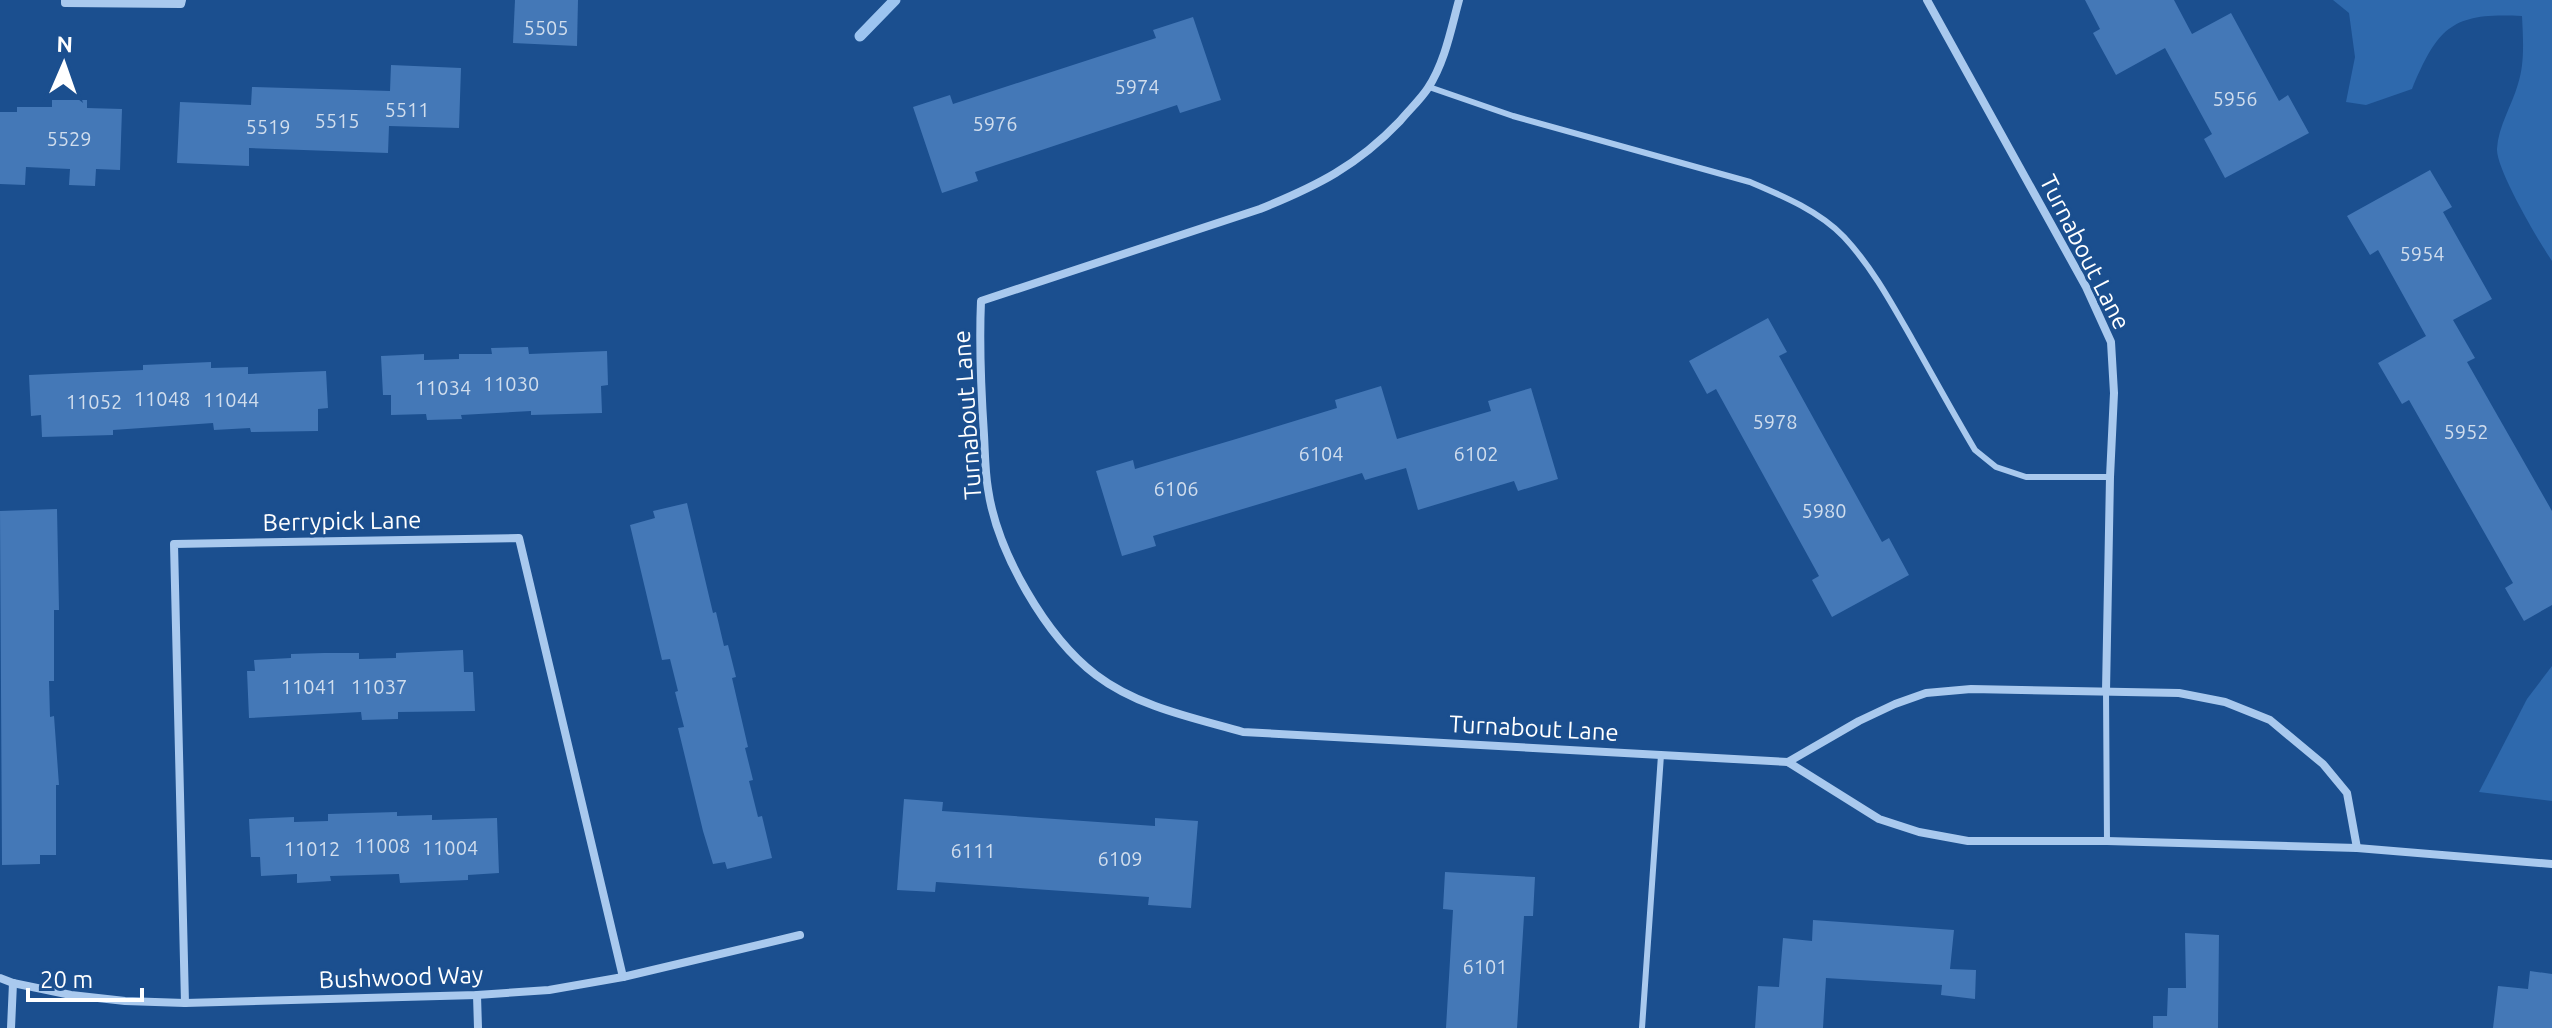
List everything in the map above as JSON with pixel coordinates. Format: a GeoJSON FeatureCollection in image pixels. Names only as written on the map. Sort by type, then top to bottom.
{"type":"FeatureCollection","features":[{"type":"Feature","properties":{"kind":"street"},"geometry":{"type":"LineString","coordinates":[[65,0],[65,3],[181,4],[182,0]]}},
{"type":"Feature","properties":{"kind":"street","name":"Turnabout Lane"},"geometry":{"type":"LineString","coordinates":[[1459,0],[1446,46],[1429,87],[1383,138],[1341,172],[1260,209],[981,301],[978,355],[988,491],[1004,548],[1026,591],[1057,637],[1096,675],[1133,697],[1243,732],[1788,762],[1879,819],[1919,832],[1968,841],[2107,841],[2357,848],[2552,864]]}},
{"type":"Feature","properties":{"kind":"street","name":"Turnabout Lane"},"geometry":{"type":"LineString","coordinates":[[1927,0],[2086,287],[2111,342],[2114,393],[2106,691]]}},
{"type":"Feature","properties":{"kind":"street","name":"Berrypick Lane"},"geometry":{"type":"LineString","coordinates":[[185,1003],[174,544],[519,538],[623,977]]}},
{"type":"Feature","properties":{"kind":"street"},"geometry":{"type":"LineString","coordinates":[[1788,762],[1859,721],[1926,693],[1971,689],[2179,693],[2225,702],[2270,720],[2323,764],[2347,793],[2357,848]]}},
{"type":"Feature","properties":{"kind":"street","name":"Bushwood Way"},"geometry":{"type":"LineString","coordinates":[[0,978],[71,995],[125,1001],[185,1003],[477,995],[549,990],[623,977],[800,935]]}},
{"type":"Feature","properties":{"kind":"street"},"geometry":{"type":"LineString","coordinates":[[11,1028],[13,983]]}},
{"type":"Feature","properties":{"kind":"street"},"geometry":{"type":"LineString","coordinates":[[477,995],[478,1028]]}},
{"type":"Feature","properties":{"kind":"lane"},"geometry":{"type":"LineString","coordinates":[[1429,87],[1513,116],[1750,182],[1814,213],[1843,237],[1888,296],[1975,450],[1996,467],[2026,477],[2110,477]]}},
{"type":"Feature","properties":{"kind":"lane"},"geometry":{"type":"LineString","coordinates":[[2106,691],[2107,841]]}},
{"type":"Feature","properties":{"kind":"lane"},"geometry":{"type":"LineString","coordinates":[[1642,1028],[1661,755]]}},
{"type":"Feature","properties":{"kind":"shaded area"},"geometry":{"type":"Polygon","coordinates":[[[2333,0],[2552,0],[2552,261],[2503,172],[2497,149],[2520,76],[2522,16],[2479,17],[2450,28],[2430,51],[2412,89],[2366,105],[2346,102],[2355,57],[2349,13],[2333,0]]]}},
{"type":"Feature","properties":{"kind":"shaded area"},"geometry":{"type":"Polygon","coordinates":[[[2552,666],[2552,801],[2479,792],[2527,699],[2552,666]]]}},
{"type":"Feature","properties":{"kind":"building"},"geometry":{"type":"Polygon","coordinates":[[[515,0],[578,0],[577,46],[513,43],[515,0]]]}},
{"type":"Feature","properties":{"kind":"building"},"geometry":{"type":"Polygon","coordinates":[[[2085,0],[2174,0],[2192,34],[2231,13],[2279,101],[2288,95],[2309,133],[2225,178],[2204,139],[2212,134],[2165,48],[2116,75],[2093,33],[2100,29],[2085,0]]]}},
{"type":"Feature","properties":{"kind":"building"},"geometry":{"type":"Polygon","coordinates":[[[1193,17],[1221,100],[1180,113],[1177,105],[975,172],[978,181],[942,193],[913,107],[950,95],[953,104],[1156,38],[1153,30],[1193,17]]]}},
{"type":"Feature","properties":{"kind":"building"},"geometry":{"type":"Polygon","coordinates":[[[391,65],[461,68],[459,128],[389,126],[388,153],[249,148],[249,166],[177,163],[180,102],[251,105],[252,87],[390,91],[391,65]]]}},
{"type":"Feature","properties":{"kind":"building"},"geometry":{"type":"Polygon","coordinates":[[[52,100],[87,100],[87,108],[122,109],[120,170],[96,169],[95,186],[69,185],[70,169],[26,167],[25,185],[0,184],[0,112],[17,112],[17,107],[52,107],[52,100]]]}},
{"type":"Feature","properties":{"kind":"building"},"geometry":{"type":"Polygon","coordinates":[[[2430,170],[2452,207],[2443,212],[2492,299],[2453,320],[2475,358],[2467,362],[2552,511],[2552,605],[2524,621],[2505,588],[2513,583],[2409,400],[2402,404],[2378,363],[2426,336],[2378,250],[2370,255],[2347,216],[2430,170]]]}},
{"type":"Feature","properties":{"kind":"building"},"geometry":{"type":"Polygon","coordinates":[[[1768,318],[1787,352],[1779,356],[1882,542],[1889,538],[1909,575],[1832,617],[1812,580],[1819,576],[1716,389],[1707,394],[1689,361],[1768,318]]]}},
{"type":"Feature","properties":{"kind":"building"},"geometry":{"type":"Polygon","coordinates":[[[528,347],[529,354],[607,351],[608,385],[601,386],[602,413],[531,415],[531,411],[427,420],[426,414],[391,415],[391,395],[383,395],[381,356],[424,354],[424,360],[459,359],[459,354],[492,354],[491,348],[528,347]]]}},
{"type":"Feature","properties":{"kind":"building"},"geometry":{"type":"Polygon","coordinates":[[[211,362],[211,368],[248,367],[248,374],[326,371],[328,408],[318,409],[318,431],[214,430],[213,423],[113,430],[113,435],[42,437],[41,415],[31,416],[29,375],[143,370],[143,365],[211,362]]]}},
{"type":"Feature","properties":{"kind":"building"},"geometry":{"type":"Polygon","coordinates":[[[1381,386],[1397,439],[1491,411],[1488,401],[1531,388],[1558,479],[1518,491],[1514,481],[1418,510],[1406,468],[1365,480],[1362,473],[1153,536],[1156,546],[1122,556],[1096,471],[1133,460],[1135,469],[1236,439],[1337,408],[1335,400],[1381,386]]]}},
{"type":"Feature","properties":{"kind":"building"},"geometry":{"type":"Polygon","coordinates":[[[687,503],[713,613],[716,612],[724,646],[728,645],[736,677],[732,678],[753,780],[749,781],[758,817],[762,816],[772,858],[727,869],[725,862],[713,864],[703,831],[678,728],[684,727],[675,692],[678,691],[670,659],[662,660],[630,525],[655,518],[653,511],[687,503]]]}},
{"type":"Feature","properties":{"kind":"building"},"geometry":{"type":"Polygon","coordinates":[[[57,509],[59,610],[54,610],[54,681],[49,681],[50,717],[54,716],[59,785],[56,785],[56,855],[40,855],[40,864],[2,865],[0,511],[57,509]]]}},
{"type":"Feature","properties":{"kind":"building"},"geometry":{"type":"Polygon","coordinates":[[[463,650],[464,672],[473,672],[475,711],[398,712],[398,719],[362,720],[361,712],[249,718],[247,671],[255,671],[254,660],[324,653],[359,653],[359,659],[396,658],[396,653],[463,650]]]}},
{"type":"Feature","properties":{"kind":"building"},"geometry":{"type":"Polygon","coordinates":[[[904,799],[943,802],[942,811],[1155,826],[1155,818],[1198,821],[1191,908],[1148,905],[1149,897],[936,882],[935,892],[897,890],[904,799]]]}},
{"type":"Feature","properties":{"kind":"building"},"geometry":{"type":"Polygon","coordinates":[[[397,812],[397,816],[432,815],[432,820],[497,818],[499,873],[468,875],[468,880],[400,883],[399,874],[330,876],[331,881],[297,883],[297,874],[261,876],[260,857],[251,857],[249,819],[294,817],[294,822],[328,821],[328,814],[397,812]]]}},
{"type":"Feature","properties":{"kind":"building"},"geometry":{"type":"Polygon","coordinates":[[[1445,872],[1535,877],[1533,916],[1524,916],[1517,1028],[1446,1028],[1453,910],[1443,909],[1445,872]]]}},
{"type":"Feature","properties":{"kind":"building"},"geometry":{"type":"Polygon","coordinates":[[[1813,920],[1954,930],[1950,969],[1976,970],[1975,999],[1941,995],[1942,985],[1826,978],[1823,1028],[1755,1028],[1758,986],[1779,987],[1783,938],[1812,941],[1813,920]]]}},
{"type":"Feature","properties":{"kind":"building"},"geometry":{"type":"Polygon","coordinates":[[[2185,933],[2219,935],[2218,1028],[2153,1028],[2153,1016],[2167,1016],[2168,988],[2186,988],[2185,933]]]}},
{"type":"Feature","properties":{"kind":"building"},"geometry":{"type":"Polygon","coordinates":[[[2530,971],[2552,974],[2552,1028],[2493,1028],[2498,986],[2528,989],[2530,971]]]}},
{"type":"Feature","properties":{"kind":"waterway"},"geometry":{"type":"LineString","coordinates":[[860,36],[895,0]]}}]}
